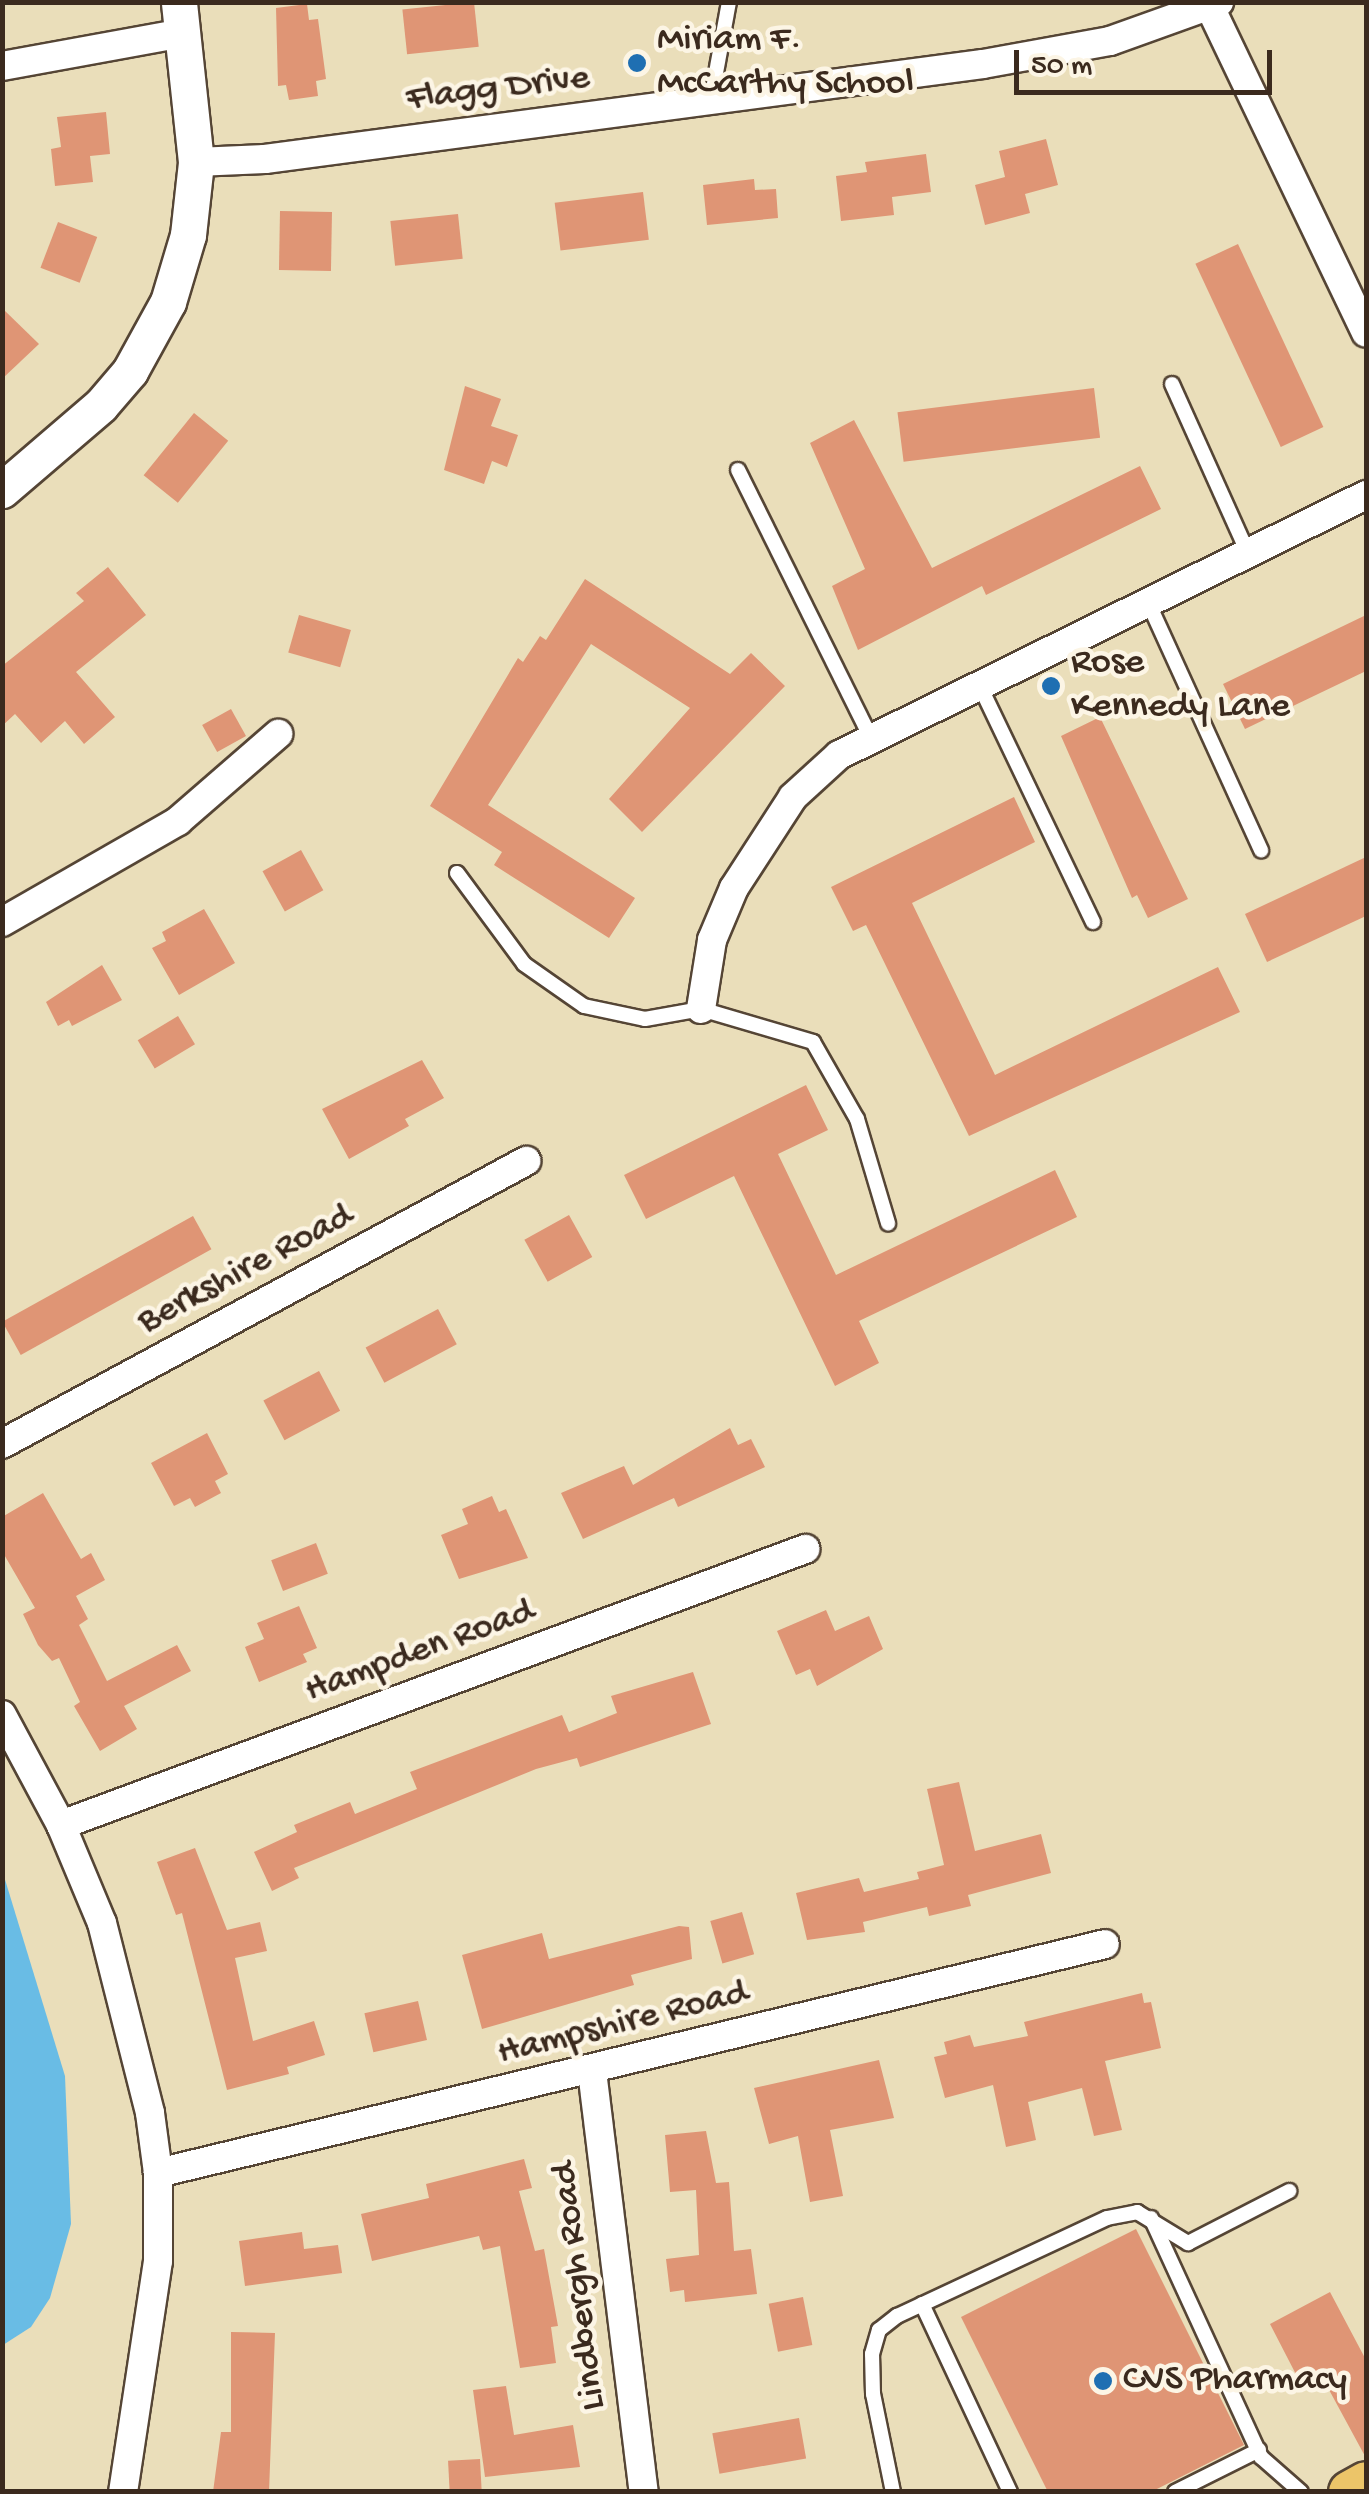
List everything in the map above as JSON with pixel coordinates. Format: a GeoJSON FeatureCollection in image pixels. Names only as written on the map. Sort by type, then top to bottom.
{"type":"FeatureCollection","features":[{"type":"Feature","properties":{"kind":"main road"},"geometry":{"type":"LineString","coordinates":[[1350,2492],[1366,2484]]}},
{"type":"Feature","properties":{"kind":"street","name":"Flagg Drive"},"geometry":{"type":"LineString","coordinates":[[196,162],[265,159],[1044,54],[1215,5]]}},
{"type":"Feature","properties":{"kind":"street"},"geometry":{"type":"LineString","coordinates":[[1215,5],[1366,332]]}},
{"type":"Feature","properties":{"kind":"street"},"geometry":{"type":"LineString","coordinates":[[2,66],[181,18],[196,162],[184,252],[154,334],[100,405],[2,490]]}},
{"type":"Feature","properties":{"kind":"street"},"geometry":{"type":"LineString","coordinates":[[701,1009],[723,910],[775,821],[815,776],[870,736],[1366,494]]}},
{"type":"Feature","properties":{"kind":"street"},"geometry":{"type":"LineString","coordinates":[[2,922],[178,822],[278,734]]}},
{"type":"Feature","properties":{"kind":"street","name":"Berkshire Road"},"geometry":{"type":"LineString","coordinates":[[2,1444],[526,1161]]}},
{"type":"Feature","properties":{"kind":"street","name":"Hampden Road"},"geometry":{"type":"LineString","coordinates":[[61,1825],[806,1549]]}},
{"type":"Feature","properties":{"kind":"street"},"geometry":{"type":"LineString","coordinates":[[2,1714],[61,1825],[122,1986],[158,2173],[158,2262],[123,2492]]}},
{"type":"Feature","properties":{"kind":"street","name":"Hampshire Road"},"geometry":{"type":"LineString","coordinates":[[158,2173],[1105,1944]]}},
{"type":"Feature","properties":{"kind":"street","name":"Lindbergh Road"},"geometry":{"type":"LineString","coordinates":[[592,2071],[644,2492]]}},
{"type":"Feature","properties":{"kind":"lane"},"geometry":{"type":"LineString","coordinates":[[711,100],[730,2]]}},
{"type":"Feature","properties":{"kind":"lane"},"geometry":{"type":"LineString","coordinates":[[1172,384],[1248,553]]}},
{"type":"Feature","properties":{"kind":"lane"},"geometry":{"type":"LineString","coordinates":[[738,470],[870,736]]}},
{"type":"Feature","properties":{"kind":"lane"},"geometry":{"type":"LineString","coordinates":[[1148,601],[1261,850]]}},
{"type":"Feature","properties":{"kind":"lane"},"geometry":{"type":"LineString","coordinates":[[978,684],[1093,922]]}},
{"type":"Feature","properties":{"kind":"lane"},"geometry":{"type":"LineString","coordinates":[[458,872],[524,964],[584,1006],[645,1020],[701,1009],[812,1042],[857,1119],[888,1224]]}},
{"type":"Feature","properties":{"kind":"lane"},"geometry":{"type":"LineString","coordinates":[[894,2492],[873,2394],[872,2354],[879,2330],[922,2304],[1107,2218],[1137,2212],[1188,2243],[1290,2191]]}},
{"type":"Feature","properties":{"kind":"lane"},"geometry":{"type":"LineString","coordinates":[[1150,2218],[1258,2450],[1302,2492]]}},
{"type":"Feature","properties":{"kind":"lane"},"geometry":{"type":"LineString","coordinates":[[922,2304],[1010,2492]]}},
{"type":"Feature","properties":{"kind":"lane"},"geometry":{"type":"LineString","coordinates":[[1176,2492],[1258,2450]]}},
{"type":"Feature","properties":{"kind":"water"},"geometry":{"type":"Polygon","coordinates":[[[3,1873],[65,2076],[71,2224],[50,2298],[31,2327],[3,2345],[3,1873]]]}},
{"type":"Feature","properties":{"kind":"building"},"geometry":{"type":"Polygon","coordinates":[[[474,2],[479,47],[407,54],[402,10],[474,2]]]}},
{"type":"Feature","properties":{"kind":"building"},"geometry":{"type":"Polygon","coordinates":[[[307,4],[309,20],[318,19],[326,79],[316,81],[318,96],[289,100],[286,85],[278,86],[276,8],[307,4]]]}},
{"type":"Feature","properties":{"kind":"building"},"geometry":{"type":"Polygon","coordinates":[[[106,112],[110,154],[90,156],[93,182],[55,186],[51,149],[61,147],[57,117],[106,112]]]}},
{"type":"Feature","properties":{"kind":"building"},"geometry":{"type":"Polygon","coordinates":[[[1046,139],[1058,185],[1025,194],[1030,213],[985,225],[975,185],[1005,177],[999,151],[1046,139]]]}},
{"type":"Feature","properties":{"kind":"building"},"geometry":{"type":"Polygon","coordinates":[[[926,154],[931,192],[892,197],[894,215],[841,221],[836,176],[867,172],[865,162],[926,154]]]}},
{"type":"Feature","properties":{"kind":"building"},"geometry":{"type":"Polygon","coordinates":[[[754,179],[755,190],[776,189],[778,218],[707,225],[703,185],[754,179]]]}},
{"type":"Feature","properties":{"kind":"building"},"geometry":{"type":"Polygon","coordinates":[[[643,192],[649,240],[561,250],[555,203],[643,192]]]}},
{"type":"Feature","properties":{"kind":"building"},"geometry":{"type":"Polygon","coordinates":[[[280,211],[332,212],[331,271],[279,270],[280,211]]]}},
{"type":"Feature","properties":{"kind":"building"},"geometry":{"type":"Polygon","coordinates":[[[458,214],[463,259],[395,266],[390,221],[458,214]]]}},
{"type":"Feature","properties":{"kind":"building"},"geometry":{"type":"Polygon","coordinates":[[[58,222],[97,237],[80,283],[40,268],[58,222]]]}},
{"type":"Feature","properties":{"kind":"building"},"geometry":{"type":"Polygon","coordinates":[[[1238,244],[1323,427],[1281,447],[1195,264],[1238,244]]]}},
{"type":"Feature","properties":{"kind":"building"},"geometry":{"type":"Polygon","coordinates":[[[2,308],[39,344],[2,379],[2,308]]]}},
{"type":"Feature","properties":{"kind":"building"},"geometry":{"type":"Polygon","coordinates":[[[465,386],[501,399],[491,426],[518,435],[507,467],[492,461],[484,484],[444,470],[465,386]]]}},
{"type":"Feature","properties":{"kind":"building"},"geometry":{"type":"Polygon","coordinates":[[[1094,388],[1100,438],[904,462],[897,412],[1094,388]]]}},
{"type":"Feature","properties":{"kind":"building"},"geometry":{"type":"Polygon","coordinates":[[[194,413],[228,441],[178,503],[144,475],[194,413]]]}},
{"type":"Feature","properties":{"kind":"building"},"geometry":{"type":"Polygon","coordinates":[[[854,420],[932,568],[1140,466],[1161,509],[986,595],[982,586],[858,650],[832,586],[865,569],[810,443],[854,420]]]}},
{"type":"Feature","properties":{"kind":"building"},"geometry":{"type":"Polygon","coordinates":[[[108,567],[146,615],[76,672],[115,717],[84,744],[65,721],[41,743],[15,714],[2,726],[2,666],[84,601],[76,593],[108,567]]]}},
{"type":"Feature","properties":{"kind":"building"},"geometry":{"type":"Polygon","coordinates":[[[585,579],[730,674],[751,653],[785,686],[642,832],[609,799],[690,708],[591,644],[488,805],[635,898],[609,938],[494,865],[502,852],[430,806],[518,658],[523,662],[540,636],[546,640],[585,579]]]}},
{"type":"Feature","properties":{"kind":"building"},"geometry":{"type":"Polygon","coordinates":[[[299,615],[351,630],[340,667],[288,652],[299,615]]]}},
{"type":"Feature","properties":{"kind":"building"},"geometry":{"type":"Polygon","coordinates":[[[1366,615],[1366,671],[1245,729],[1223,684],[1366,615]]]}},
{"type":"Feature","properties":{"kind":"building"},"geometry":{"type":"Polygon","coordinates":[[[231,709],[246,736],[217,752],[202,725],[231,709]]]}},
{"type":"Feature","properties":{"kind":"building"},"geometry":{"type":"Polygon","coordinates":[[[1100,717],[1188,899],[1148,918],[1137,895],[1132,898],[1061,736],[1100,717]]]}},
{"type":"Feature","properties":{"kind":"building"},"geometry":{"type":"Polygon","coordinates":[[[1014,797],[1035,842],[912,903],[995,1075],[1218,967],[1240,1012],[969,1136],[866,925],[853,931],[831,887],[1014,797]]]}},
{"type":"Feature","properties":{"kind":"building"},"geometry":{"type":"Polygon","coordinates":[[[301,850],[323,890],[285,912],[263,871],[301,850]]]}},
{"type":"Feature","properties":{"kind":"building"},"geometry":{"type":"Polygon","coordinates":[[[1366,857],[1366,916],[1267,962],[1245,914],[1366,857]]]}},
{"type":"Feature","properties":{"kind":"building"},"geometry":{"type":"Polygon","coordinates":[[[204,909],[235,963],[179,995],[152,948],[166,941],[162,932],[204,909]]]}},
{"type":"Feature","properties":{"kind":"building"},"geometry":{"type":"Polygon","coordinates":[[[102,965],[122,1000],[72,1026],[69,1020],[58,1026],[46,1002],[102,965]]]}},
{"type":"Feature","properties":{"kind":"building"},"geometry":{"type":"Polygon","coordinates":[[[178,1016],[195,1044],[155,1068],[138,1040],[178,1016]]]}},
{"type":"Feature","properties":{"kind":"building"},"geometry":{"type":"Polygon","coordinates":[[[422,1060],[444,1098],[405,1119],[409,1126],[349,1159],[322,1109],[422,1060]]]}},
{"type":"Feature","properties":{"kind":"building"},"geometry":{"type":"Polygon","coordinates":[[[806,1085],[828,1130],[778,1154],[836,1275],[1055,1170],[1077,1217],[859,1321],[879,1363],[835,1386],[734,1176],[646,1219],[624,1175],[806,1085]]]}},
{"type":"Feature","properties":{"kind":"building"},"geometry":{"type":"Polygon","coordinates":[[[569,1215],[592,1257],[548,1282],[524,1240],[569,1215]]]}},
{"type":"Feature","properties":{"kind":"building"},"geometry":{"type":"Polygon","coordinates":[[[193,1216],[211,1249],[21,1355],[2,1322],[193,1216]]]}},
{"type":"Feature","properties":{"kind":"building"},"geometry":{"type":"Polygon","coordinates":[[[438,1309],[457,1344],[384,1383],[366,1347],[438,1309]]]}},
{"type":"Feature","properties":{"kind":"building"},"geometry":{"type":"Polygon","coordinates":[[[319,1371],[340,1411],[285,1440],[263,1401],[319,1371]]]}},
{"type":"Feature","properties":{"kind":"building"},"geometry":{"type":"Polygon","coordinates":[[[730,1428],[738,1445],[751,1439],[765,1467],[678,1507],[674,1498],[583,1539],[561,1493],[624,1466],[633,1485],[730,1428]]]}},
{"type":"Feature","properties":{"kind":"building"},"geometry":{"type":"Polygon","coordinates":[[[207,1433],[228,1474],[215,1481],[221,1493],[195,1507],[190,1498],[174,1506],[151,1463],[207,1433]]]}},
{"type":"Feature","properties":{"kind":"building"},"geometry":{"type":"Polygon","coordinates":[[[43,1493],[81,1559],[91,1553],[105,1580],[76,1596],[88,1619],[79,1625],[107,1681],[177,1645],[191,1671],[124,1706],[137,1729],[100,1751],[74,1706],[80,1702],[59,1658],[52,1661],[38,1645],[23,1614],[35,1608],[2,1551],[2,1517],[43,1493]]]}},
{"type":"Feature","properties":{"kind":"building"},"geometry":{"type":"Polygon","coordinates":[[[492,1496],[499,1512],[506,1509],[528,1558],[459,1579],[441,1535],[468,1524],[462,1509],[492,1496]]]}},
{"type":"Feature","properties":{"kind":"building"},"geometry":{"type":"Polygon","coordinates":[[[316,1543],[328,1574],[283,1591],[271,1560],[316,1543]]]}},
{"type":"Feature","properties":{"kind":"building"},"geometry":{"type":"Polygon","coordinates":[[[299,1606],[317,1648],[303,1654],[307,1662],[259,1682],[245,1647],[264,1639],[257,1623],[299,1606]]]}},
{"type":"Feature","properties":{"kind":"building"},"geometry":{"type":"Polygon","coordinates":[[[826,1610],[835,1631],[869,1616],[883,1649],[817,1686],[810,1669],[796,1675],[777,1631],[826,1610]]]}},
{"type":"Feature","properties":{"kind":"building"},"geometry":{"type":"Polygon","coordinates":[[[693,1672],[711,1724],[580,1767],[577,1758],[536,1769],[294,1868],[299,1878],[272,1891],[254,1852],[297,1832],[294,1825],[350,1802],[355,1814],[417,1789],[410,1772],[562,1715],[569,1732],[617,1713],[611,1696],[693,1672]]]}},
{"type":"Feature","properties":{"kind":"building"},"geometry":{"type":"Polygon","coordinates":[[[959,1782],[975,1851],[1041,1834],[1051,1873],[968,1895],[971,1906],[929,1916],[927,1907],[863,1922],[865,1932],[807,1940],[796,1893],[859,1878],[864,1892],[919,1879],[917,1872],[944,1865],[927,1789],[959,1782]]]}},
{"type":"Feature","properties":{"kind":"building"},"geometry":{"type":"Polygon","coordinates":[[[195,1848],[227,1930],[260,1922],[267,1951],[235,1958],[253,2041],[314,2021],[325,2055],[287,2067],[289,2074],[227,2090],[182,1913],[176,1915],[157,1862],[195,1848]]]}},
{"type":"Feature","properties":{"kind":"building"},"geometry":{"type":"Polygon","coordinates":[[[742,1912],[754,1954],[722,1963],[710,1921],[742,1912]]]}},
{"type":"Feature","properties":{"kind":"building"},"geometry":{"type":"Polygon","coordinates":[[[679,1926],[689,1927],[692,1959],[631,1975],[634,1985],[482,2029],[462,1955],[542,1933],[549,1959],[679,1926]]]}},
{"type":"Feature","properties":{"kind":"building"},"geometry":{"type":"Polygon","coordinates":[[[1142,1993],[1144,2003],[1151,2002],[1161,2048],[1105,2061],[1122,2130],[1094,2136],[1082,2088],[1028,2102],[1036,2140],[1006,2147],[993,2085],[945,2098],[934,2057],[947,2054],[944,2042],[970,2035],[974,2047],[1028,2036],[1024,2022],[1142,1993]]]}},
{"type":"Feature","properties":{"kind":"building"},"geometry":{"type":"Polygon","coordinates":[[[418,2001],[427,2040],[373,2052],[364,2013],[418,2001]]]}},
{"type":"Feature","properties":{"kind":"building"},"geometry":{"type":"Polygon","coordinates":[[[879,2060],[894,2118],[830,2130],[843,2196],[810,2202],[798,2136],[769,2144],[754,2088],[879,2060]]]}},
{"type":"Feature","properties":{"kind":"building"},"geometry":{"type":"Polygon","coordinates":[[[706,2131],[716,2183],[729,2182],[734,2251],[751,2249],[757,2294],[685,2302],[684,2290],[670,2292],[666,2259],[699,2255],[696,2190],[670,2192],[665,2135],[706,2131]]]}},
{"type":"Feature","properties":{"kind":"building"},"geometry":{"type":"Polygon","coordinates":[[[524,2159],[532,2188],[519,2191],[535,2251],[544,2249],[558,2326],[551,2327],[556,2363],[520,2368],[500,2246],[483,2250],[479,2236],[372,2261],[361,2214],[429,2198],[426,2184],[524,2159]]]}},
{"type":"Feature","properties":{"kind":"building","name":"CVS Pharmacy"},"geometry":{"type":"Polygon","coordinates":[[[1136,2229],[1244,2445],[1151,2492],[1048,2492],[961,2317],[1136,2229]]]}},
{"type":"Feature","properties":{"kind":"building"},"geometry":{"type":"Polygon","coordinates":[[[302,2232],[304,2249],[338,2245],[342,2273],[245,2286],[239,2241],[302,2232]]]}},
{"type":"Feature","properties":{"kind":"building"},"geometry":{"type":"Polygon","coordinates":[[[1330,2292],[1366,2360],[1366,2458],[1321,2375],[1302,2386],[1270,2324],[1330,2292]]]}},
{"type":"Feature","properties":{"kind":"building"},"geometry":{"type":"Polygon","coordinates":[[[803,2297],[812,2345],[778,2352],[769,2304],[803,2297]]]}},
{"type":"Feature","properties":{"kind":"building"},"geometry":{"type":"Polygon","coordinates":[[[231,2332],[275,2333],[269,2492],[213,2492],[221,2432],[231,2432],[231,2332]]]}},
{"type":"Feature","properties":{"kind":"building"},"geometry":{"type":"Polygon","coordinates":[[[506,2386],[514,2435],[573,2425],[580,2467],[485,2477],[473,2390],[506,2386]]]}},
{"type":"Feature","properties":{"kind":"building"},"geometry":{"type":"Polygon","coordinates":[[[799,2418],[806,2458],[719,2474],[712,2433],[799,2418]]]}},
{"type":"Feature","properties":{"kind":"building"},"geometry":{"type":"Polygon","coordinates":[[[480,2459],[482,2492],[450,2492],[448,2461],[480,2459]]]}},
{"type":"Feature","properties":{"kind":"place","name":"Miriam F. McCarthy School"},"geometry":{"type":"Point","coordinates":[637,63]}},
{"type":"Feature","properties":{"kind":"place","name":"Rose Kennedy Lane"},"geometry":{"type":"Point","coordinates":[1051,686]}},
{"type":"Feature","properties":{"kind":"place","name":"CVS Pharmacy"},"geometry":{"type":"Point","coordinates":[1103,2381]}}]}
